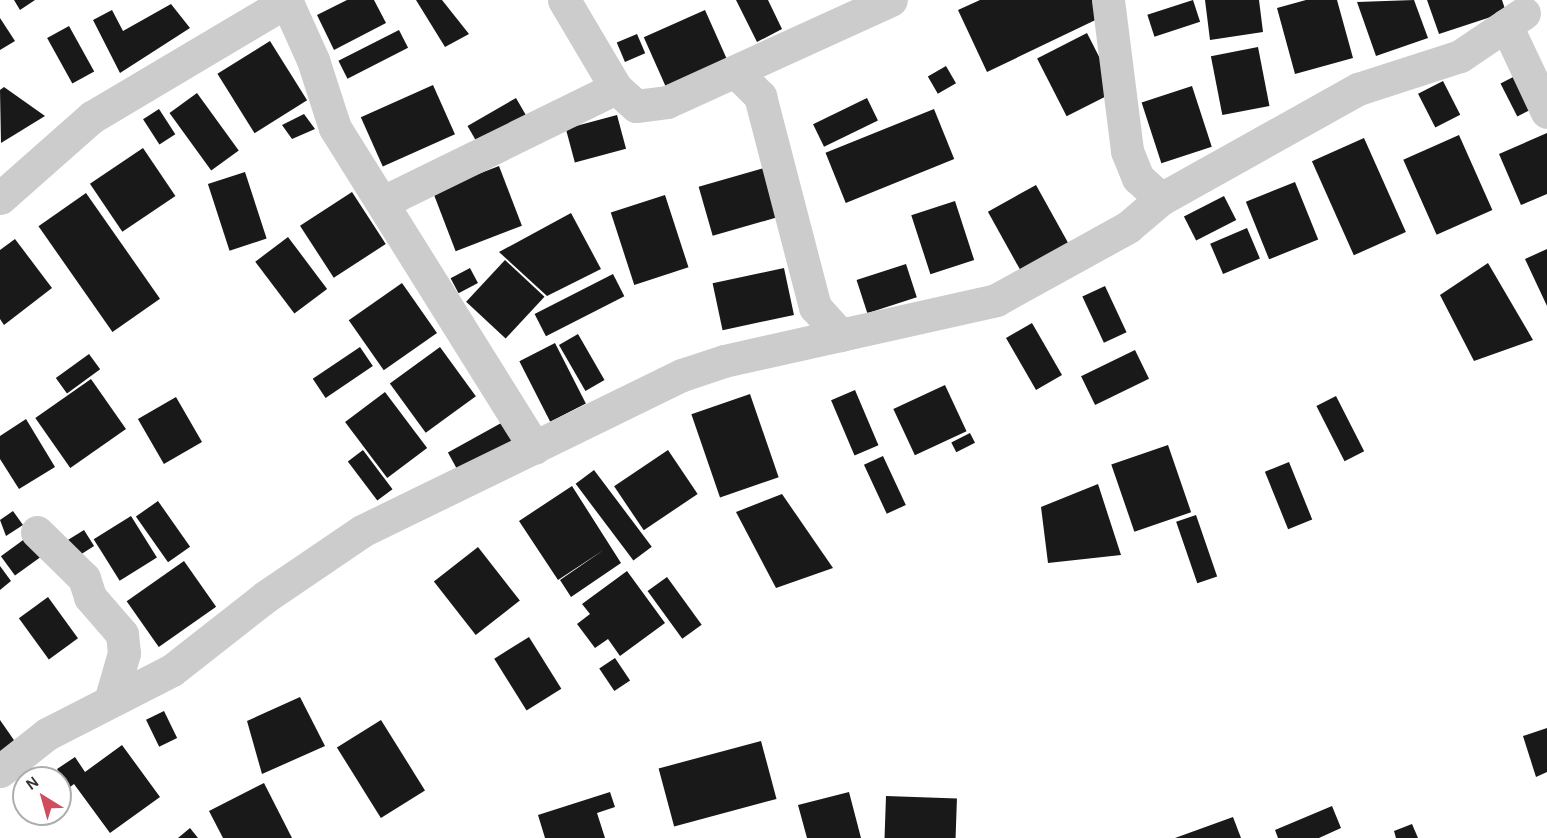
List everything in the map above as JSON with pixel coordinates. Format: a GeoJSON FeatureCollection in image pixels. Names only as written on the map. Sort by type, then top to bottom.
{"type":"FeatureCollection","features":[{"type":"Feature","properties":{"kind":"street"},"geometry":{"type":"LineString","coordinates":[[564,0],[616,88],[636,106],[667,102],[736,73],[891,0]]}},
{"type":"Feature","properties":{"kind":"street"},"geometry":{"type":"LineString","coordinates":[[1108,0],[1127,151],[1138,178],[1161,199]]}},
{"type":"Feature","properties":{"kind":"street"},"geometry":{"type":"LineString","coordinates":[[0,198],[92,117],[287,1],[335,128],[385,201],[535,448]]}},
{"type":"Feature","properties":{"kind":"street"},"geometry":{"type":"LineString","coordinates":[[0,771],[47,734],[111,698],[143,687],[172,670],[265,597],[362,531],[682,375],[840,335],[996,300],[1128,226],[1161,199],[1358,89],[1460,56],[1515,19],[1547,112]]}},
{"type":"Feature","properties":{"kind":"street"},"geometry":{"type":"LineString","coordinates":[[736,73],[760,96],[815,307],[840,335]]}},
{"type":"Feature","properties":{"kind":"street"},"geometry":{"type":"LineString","coordinates":[[385,201],[616,88]]}},
{"type":"Feature","properties":{"kind":"street"},"geometry":{"type":"LineString","coordinates":[[37,532],[84,579],[90,597],[122,634],[124,653],[111,698]]}},
{"type":"Feature","properties":{"kind":"building"},"geometry":{"type":"Polygon","coordinates":[[[14,0],[35,0],[20,10],[14,0]]]}},
{"type":"Feature","properties":{"kind":"building"},"geometry":{"type":"Polygon","coordinates":[[[347,0],[374,0],[386,23],[334,50],[317,15],[347,0]]]}},
{"type":"Feature","properties":{"kind":"building"},"geometry":{"type":"Polygon","coordinates":[[[416,0],[442,0],[469,34],[445,47],[416,0]]]}},
{"type":"Feature","properties":{"kind":"building"},"geometry":{"type":"Polygon","coordinates":[[[736,0],[768,0],[782,29],[757,42],[736,0]]]}},
{"type":"Feature","properties":{"kind":"building"},"geometry":{"type":"Polygon","coordinates":[[[980,0],[1102,0],[1108,14],[987,72],[958,10],[980,0]]]}},
{"type":"Feature","properties":{"kind":"building"},"geometry":{"type":"Polygon","coordinates":[[[1193,0],[1200,22],[1154,37],[1147,15],[1193,0]]]}},
{"type":"Feature","properties":{"kind":"building"},"geometry":{"type":"Polygon","coordinates":[[[1205,0],[1259,0],[1263,32],[1210,40],[1205,0]]]}},
{"type":"Feature","properties":{"kind":"building"},"geometry":{"type":"Polygon","coordinates":[[[1306,0],[1337,0],[1353,58],[1295,74],[1277,8],[1306,0]]]}},
{"type":"Feature","properties":{"kind":"building"},"geometry":{"type":"Polygon","coordinates":[[[1414,0],[1428,38],[1376,56],[1357,2],[1414,0]]]}},
{"type":"Feature","properties":{"kind":"building"},"geometry":{"type":"Polygon","coordinates":[[[1427,0],[1502,0],[1506,12],[1439,34],[1427,0]]]}},
{"type":"Feature","properties":{"kind":"building"},"geometry":{"type":"Polygon","coordinates":[[[171,4],[190,28],[120,73],[93,20],[112,10],[123,31],[171,4]]]}},
{"type":"Feature","properties":{"kind":"building"},"geometry":{"type":"Polygon","coordinates":[[[705,10],[727,60],[666,87],[644,37],[705,10]]]}},
{"type":"Feature","properties":{"kind":"building"},"geometry":{"type":"Polygon","coordinates":[[[0,18],[15,41],[0,50],[0,18]]]}},
{"type":"Feature","properties":{"kind":"building"},"geometry":{"type":"Polygon","coordinates":[[[69,26],[94,71],[72,84],[47,38],[69,26]]]}},
{"type":"Feature","properties":{"kind":"building"},"geometry":{"type":"Polygon","coordinates":[[[399,30],[408,48],[347,79],[338,61],[399,30]]]}},
{"type":"Feature","properties":{"kind":"building"},"geometry":{"type":"Polygon","coordinates":[[[1087,33],[1117,91],[1067,116],[1037,58],[1087,33]]]}},
{"type":"Feature","properties":{"kind":"building"},"geometry":{"type":"Polygon","coordinates":[[[637,34],[645,53],[625,62],[617,43],[637,34]]]}},
{"type":"Feature","properties":{"kind":"building"},"geometry":{"type":"Polygon","coordinates":[[[270,41],[307,100],[255,133],[217,74],[270,41]]]}},
{"type":"Feature","properties":{"kind":"building"},"geometry":{"type":"Polygon","coordinates":[[[1258,47],[1269,106],[1222,115],[1211,56],[1258,47]]]}},
{"type":"Feature","properties":{"kind":"building"},"geometry":{"type":"Polygon","coordinates":[[[946,66],[956,83],[938,94],[928,76],[946,66]]]}},
{"type":"Feature","properties":{"kind":"building"},"geometry":{"type":"Polygon","coordinates":[[[1521,73],[1538,106],[1517,116],[1501,83],[1521,73]]]}},
{"type":"Feature","properties":{"kind":"building"},"geometry":{"type":"Polygon","coordinates":[[[1443,81],[1460,115],[1435,128],[1418,94],[1443,81]]]}},
{"type":"Feature","properties":{"kind":"building"},"geometry":{"type":"Polygon","coordinates":[[[433,85],[455,134],[383,166],[361,117],[433,85]]]}},
{"type":"Feature","properties":{"kind":"building"},"geometry":{"type":"Polygon","coordinates":[[[1192,86],[1212,147],[1161,163],[1142,102],[1192,86]]]}},
{"type":"Feature","properties":{"kind":"building"},"geometry":{"type":"Polygon","coordinates":[[[4,87],[45,116],[1,143],[0,90],[4,87]]]}},
{"type":"Feature","properties":{"kind":"building"},"geometry":{"type":"Polygon","coordinates":[[[197,93],[239,150],[211,170],[169,113],[197,93]]]}},
{"type":"Feature","properties":{"kind":"building"},"geometry":{"type":"Polygon","coordinates":[[[516,98],[527,117],[479,145],[468,126],[516,98]]]}},
{"type":"Feature","properties":{"kind":"building"},"geometry":{"type":"Polygon","coordinates":[[[867,98],[878,120],[824,147],[813,124],[867,98]]]}},
{"type":"Feature","properties":{"kind":"building"},"geometry":{"type":"Polygon","coordinates":[[[159,109],[175,134],[159,145],[143,119],[159,109]]]}},
{"type":"Feature","properties":{"kind":"building"},"geometry":{"type":"Polygon","coordinates":[[[934,109],[954,159],[846,203],[826,153],[934,109]]]}},
{"type":"Feature","properties":{"kind":"building"},"geometry":{"type":"Polygon","coordinates":[[[304,114],[315,129],[292,139],[282,125],[304,114]]]}},
{"type":"Feature","properties":{"kind":"building"},"geometry":{"type":"Polygon","coordinates":[[[617,115],[626,149],[575,163],[566,129],[617,115]]]}},
{"type":"Feature","properties":{"kind":"building"},"geometry":{"type":"Polygon","coordinates":[[[1547,133],[1547,194],[1521,205],[1499,154],[1547,133]]]}},
{"type":"Feature","properties":{"kind":"building"},"geometry":{"type":"Polygon","coordinates":[[[1459,135],[1492,210],[1437,235],[1403,160],[1459,135]]]}},
{"type":"Feature","properties":{"kind":"building"},"geometry":{"type":"Polygon","coordinates":[[[1364,138],[1406,232],[1354,255],[1312,161],[1364,138]]]}},
{"type":"Feature","properties":{"kind":"building"},"geometry":{"type":"Polygon","coordinates":[[[143,148],[175,196],[122,232],[90,184],[143,148]]]}},
{"type":"Feature","properties":{"kind":"building"},"geometry":{"type":"Polygon","coordinates":[[[499,166],[522,226],[456,251],[433,191],[499,166]]]}},
{"type":"Feature","properties":{"kind":"building"},"geometry":{"type":"Polygon","coordinates":[[[764,168],[778,217],[713,236],[699,187],[764,168]]]}},
{"type":"Feature","properties":{"kind":"building"},"geometry":{"type":"Polygon","coordinates":[[[245,172],[267,239],[230,251],[208,184],[245,172]]]}},
{"type":"Feature","properties":{"kind":"building"},"geometry":{"type":"Polygon","coordinates":[[[1295,182],[1318,239],[1269,259],[1246,202],[1295,182]]]}},
{"type":"Feature","properties":{"kind":"building"},"geometry":{"type":"Polygon","coordinates":[[[1036,185],[1072,251],[1024,277],[988,212],[1036,185]]]}},
{"type":"Feature","properties":{"kind":"building"},"geometry":{"type":"Polygon","coordinates":[[[352,192],[386,244],[334,278],[300,226],[352,192]]]}},
{"type":"Feature","properties":{"kind":"building"},"geometry":{"type":"Polygon","coordinates":[[[86,193],[160,299],[112,332],[38,226],[86,193]]]}},
{"type":"Feature","properties":{"kind":"building"},"geometry":{"type":"Polygon","coordinates":[[[665,195],[688,267],[634,285],[611,213],[665,195]]]}},
{"type":"Feature","properties":{"kind":"building"},"geometry":{"type":"Polygon","coordinates":[[[1224,196],[1236,220],[1196,240],[1184,216],[1224,196]]]}},
{"type":"Feature","properties":{"kind":"building"},"geometry":{"type":"Polygon","coordinates":[[[955,201],[974,260],[930,274],[911,215],[955,201]]]}},
{"type":"Feature","properties":{"kind":"building"},"geometry":{"type":"Polygon","coordinates":[[[571,213],[601,269],[547,296],[499,252],[571,213]]]}},
{"type":"Feature","properties":{"kind":"building"},"geometry":{"type":"Polygon","coordinates":[[[1247,228],[1260,258],[1223,274],[1210,244],[1247,228]]]}},
{"type":"Feature","properties":{"kind":"building"},"geometry":{"type":"Polygon","coordinates":[[[288,237],[327,289],[294,314],[255,262],[288,237]]]}},
{"type":"Feature","properties":{"kind":"building"},"geometry":{"type":"Polygon","coordinates":[[[15,239],[52,288],[4,325],[0,319],[0,250],[15,239]]]}},
{"type":"Feature","properties":{"kind":"building"},"geometry":{"type":"Polygon","coordinates":[[[1547,249],[1547,306],[1525,259],[1547,249]]]}},
{"type":"Feature","properties":{"kind":"building"},"geometry":{"type":"Polygon","coordinates":[[[505,260],[544,297],[506,339],[466,302],[505,260]]]}},
{"type":"Feature","properties":{"kind":"building"},"geometry":{"type":"Polygon","coordinates":[[[1488,263],[1533,340],[1474,361],[1440,295],[1488,263]]]}},
{"type":"Feature","properties":{"kind":"building"},"geometry":{"type":"Polygon","coordinates":[[[906,264],[917,297],[867,313],[857,280],[906,264]]]}},
{"type":"Feature","properties":{"kind":"building"},"geometry":{"type":"Polygon","coordinates":[[[470,268],[478,283],[459,293],[451,278],[470,268]]]}},
{"type":"Feature","properties":{"kind":"building"},"geometry":{"type":"Polygon","coordinates":[[[784,268],[794,315],[723,330],[713,283],[784,268]]]}},
{"type":"Feature","properties":{"kind":"building"},"geometry":{"type":"Polygon","coordinates":[[[613,274],[624,296],[546,336],[535,314],[613,274]]]}},
{"type":"Feature","properties":{"kind":"building"},"geometry":{"type":"Polygon","coordinates":[[[402,283],[437,333],[384,370],[349,320],[402,283]]]}},
{"type":"Feature","properties":{"kind":"building"},"geometry":{"type":"Polygon","coordinates":[[[1105,286],[1127,332],[1104,343],[1082,297],[1105,286]]]}},
{"type":"Feature","properties":{"kind":"building"},"geometry":{"type":"Polygon","coordinates":[[[1032,323],[1062,375],[1036,390],[1006,338],[1032,323]]]}},
{"type":"Feature","properties":{"kind":"building"},"geometry":{"type":"Polygon","coordinates":[[[578,334],[604,380],[585,391],[559,345],[578,334]]]}},
{"type":"Feature","properties":{"kind":"building"},"geometry":{"type":"Polygon","coordinates":[[[555,343],[586,404],[550,422],[519,361],[555,343]]]}},
{"type":"Feature","properties":{"kind":"building"},"geometry":{"type":"Polygon","coordinates":[[[360,347],[373,366],[326,398],[313,379],[360,347]]]}},
{"type":"Feature","properties":{"kind":"building"},"geometry":{"type":"Polygon","coordinates":[[[440,347],[476,396],[426,433],[390,383],[440,347]]]}},
{"type":"Feature","properties":{"kind":"building"},"geometry":{"type":"Polygon","coordinates":[[[1135,350],[1149,379],[1095,405],[1081,376],[1135,350]]]}},
{"type":"Feature","properties":{"kind":"building"},"geometry":{"type":"Polygon","coordinates":[[[89,354],[100,369],[67,393],[56,378],[89,354]]]}},
{"type":"Feature","properties":{"kind":"building"},"geometry":{"type":"Polygon","coordinates":[[[91,379],[126,429],[70,468],[35,418],[91,379]]]}},
{"type":"Feature","properties":{"kind":"building"},"geometry":{"type":"Polygon","coordinates":[[[945,385],[967,431],[915,455],[893,409],[945,385]]]}},
{"type":"Feature","properties":{"kind":"building"},"geometry":{"type":"Polygon","coordinates":[[[855,390],[878,445],[855,455],[831,400],[855,390]]]}},
{"type":"Feature","properties":{"kind":"building"},"geometry":{"type":"Polygon","coordinates":[[[385,392],[427,448],[387,478],[345,422],[385,392]]]}},
{"type":"Feature","properties":{"kind":"building"},"geometry":{"type":"Polygon","coordinates":[[[750,394],[779,477],[720,497],[691,414],[750,394]]]}},
{"type":"Feature","properties":{"kind":"building"},"geometry":{"type":"Polygon","coordinates":[[[1336,396],[1364,451],[1345,461],[1316,406],[1336,396]]]}},
{"type":"Feature","properties":{"kind":"building"},"geometry":{"type":"Polygon","coordinates":[[[176,397],[202,442],[164,464],[138,419],[176,397]]]}},
{"type":"Feature","properties":{"kind":"building"},"geometry":{"type":"Polygon","coordinates":[[[26,419],[55,467],[19,489],[0,459],[0,436],[26,419]]]}},
{"type":"Feature","properties":{"kind":"building"},"geometry":{"type":"Polygon","coordinates":[[[503,422],[513,440],[458,471],[448,453],[503,422]]]}},
{"type":"Feature","properties":{"kind":"building"},"geometry":{"type":"Polygon","coordinates":[[[970,433],[975,443],[956,452],[951,443],[970,433]]]}},
{"type":"Feature","properties":{"kind":"building"},"geometry":{"type":"Polygon","coordinates":[[[1168,445],[1191,512],[1134,532],[1111,465],[1168,445]]]}},
{"type":"Feature","properties":{"kind":"building"},"geometry":{"type":"Polygon","coordinates":[[[363,450],[392,489],[377,501],[348,461],[363,450]]]}},
{"type":"Feature","properties":{"kind":"building"},"geometry":{"type":"Polygon","coordinates":[[[668,450],[698,494],[644,530],[614,486],[668,450]]]}},
{"type":"Feature","properties":{"kind":"building"},"geometry":{"type":"Polygon","coordinates":[[[883,456],[906,505],[887,514],[864,465],[883,456]]]}},
{"type":"Feature","properties":{"kind":"building"},"geometry":{"type":"Polygon","coordinates":[[[1289,462],[1312,519],[1288,529],[1265,472],[1289,462]]]}},
{"type":"Feature","properties":{"kind":"building"},"geometry":{"type":"Polygon","coordinates":[[[594,470],[652,547],[633,561],[576,484],[594,470]]]}},
{"type":"Feature","properties":{"kind":"building"},"geometry":{"type":"Polygon","coordinates":[[[1098,484],[1121,555],[1048,563],[1041,507],[1098,484]]]}},
{"type":"Feature","properties":{"kind":"building"},"geometry":{"type":"Polygon","coordinates":[[[572,486],[621,563],[571,597],[560,580],[605,549],[558,580],[519,521],[572,486]]]}},
{"type":"Feature","properties":{"kind":"building"},"geometry":{"type":"Polygon","coordinates":[[[782,494],[833,568],[776,588],[736,512],[782,494]]]}},
{"type":"Feature","properties":{"kind":"building"},"geometry":{"type":"Polygon","coordinates":[[[158,501],[190,547],[168,562],[136,516],[158,501]]]}},
{"type":"Feature","properties":{"kind":"building"},"geometry":{"type":"Polygon","coordinates":[[[13,511],[23,525],[6,536],[0,520],[13,511]]]}},
{"type":"Feature","properties":{"kind":"building"},"geometry":{"type":"Polygon","coordinates":[[[1196,515],[1217,576],[1197,583],[1176,522],[1196,515]]]}},
{"type":"Feature","properties":{"kind":"building"},"geometry":{"type":"Polygon","coordinates":[[[131,516],[157,558],[120,581],[94,539],[131,516]]]}},
{"type":"Feature","properties":{"kind":"building"},"geometry":{"type":"Polygon","coordinates":[[[84,530],[94,546],[78,556],[68,540],[84,530]]]}},
{"type":"Feature","properties":{"kind":"building"},"geometry":{"type":"Polygon","coordinates":[[[30,535],[44,554],[15,576],[1,556],[30,535]]]}},
{"type":"Feature","properties":{"kind":"building"},"geometry":{"type":"Polygon","coordinates":[[[478,547],[520,601],[476,635],[434,581],[478,547]]]}},
{"type":"Feature","properties":{"kind":"building"},"geometry":{"type":"Polygon","coordinates":[[[184,561],[216,607],[159,647],[127,601],[184,561]]]}},
{"type":"Feature","properties":{"kind":"building"},"geometry":{"type":"Polygon","coordinates":[[[0,566],[11,581],[0,590],[0,566]]]}},
{"type":"Feature","properties":{"kind":"building"},"geometry":{"type":"Polygon","coordinates":[[[627,571],[665,623],[620,656],[608,639],[595,648],[577,624],[590,614],[582,604],[627,571]]]}},
{"type":"Feature","properties":{"kind":"building"},"geometry":{"type":"Polygon","coordinates":[[[667,577],[702,625],[682,639],[648,591],[667,577]]]}},
{"type":"Feature","properties":{"kind":"building"},"geometry":{"type":"Polygon","coordinates":[[[48,597],[78,638],[49,659],[19,618],[48,597]]]}},
{"type":"Feature","properties":{"kind":"building"},"geometry":{"type":"Polygon","coordinates":[[[529,637],[561,689],[527,710],[494,659],[529,637]]]}},
{"type":"Feature","properties":{"kind":"building"},"geometry":{"type":"Polygon","coordinates":[[[615,658],[630,680],[614,691],[599,669],[615,658]]]}},
{"type":"Feature","properties":{"kind":"building"},"geometry":{"type":"Polygon","coordinates":[[[300,697],[325,746],[262,774],[247,721],[300,697]]]}},
{"type":"Feature","properties":{"kind":"building"},"geometry":{"type":"Polygon","coordinates":[[[164,711],[177,738],[159,747],[146,720],[164,711]]]}},
{"type":"Feature","properties":{"kind":"building"},"geometry":{"type":"Polygon","coordinates":[[[0,720],[16,743],[0,754],[0,720]]]}},
{"type":"Feature","properties":{"kind":"building"},"geometry":{"type":"Polygon","coordinates":[[[381,720],[425,790],[381,818],[337,748],[381,720]]]}},
{"type":"Feature","properties":{"kind":"building"},"geometry":{"type":"Polygon","coordinates":[[[1547,728],[1547,772],[1536,777],[1523,736],[1547,728]]]}},
{"type":"Feature","properties":{"kind":"building"},"geometry":{"type":"Polygon","coordinates":[[[761,741],[777,799],[674,826],[659,768],[761,741]]]}},
{"type":"Feature","properties":{"kind":"building"},"geometry":{"type":"Polygon","coordinates":[[[122,745],[160,797],[110,833],[74,784],[72,786],[72,766],[62,766],[75,757],[85,772],[122,745]]]}},
{"type":"Feature","properties":{"kind":"building"},"geometry":{"type":"Polygon","coordinates":[[[264,783],[292,838],[223,838],[209,811],[264,783]]]}},
{"type":"Feature","properties":{"kind":"building"},"geometry":{"type":"Polygon","coordinates":[[[610,792],[615,807],[597,813],[605,838],[545,838],[538,815],[610,792]]]}},
{"type":"Feature","properties":{"kind":"building"},"geometry":{"type":"Polygon","coordinates":[[[849,792],[861,838],[807,838],[798,805],[849,792]]]}},
{"type":"Feature","properties":{"kind":"building"},"geometry":{"type":"Polygon","coordinates":[[[886,796],[957,798],[956,838],[885,838],[886,796]]]}},
{"type":"Feature","properties":{"kind":"building"},"geometry":{"type":"Polygon","coordinates":[[[1332,806],[1341,828],[1319,838],[1278,838],[1275,830],[1332,806]]]}},
{"type":"Feature","properties":{"kind":"building"},"geometry":{"type":"Polygon","coordinates":[[[1233,817],[1241,838],[1175,838],[1233,817]]]}},
{"type":"Feature","properties":{"kind":"building"},"geometry":{"type":"Polygon","coordinates":[[[1412,824],[1418,838],[1396,838],[1394,831],[1412,824]]]}},
{"type":"Feature","properties":{"kind":"building"},"geometry":{"type":"Polygon","coordinates":[[[190,828],[198,838],[178,838],[190,828]]]}}]}
